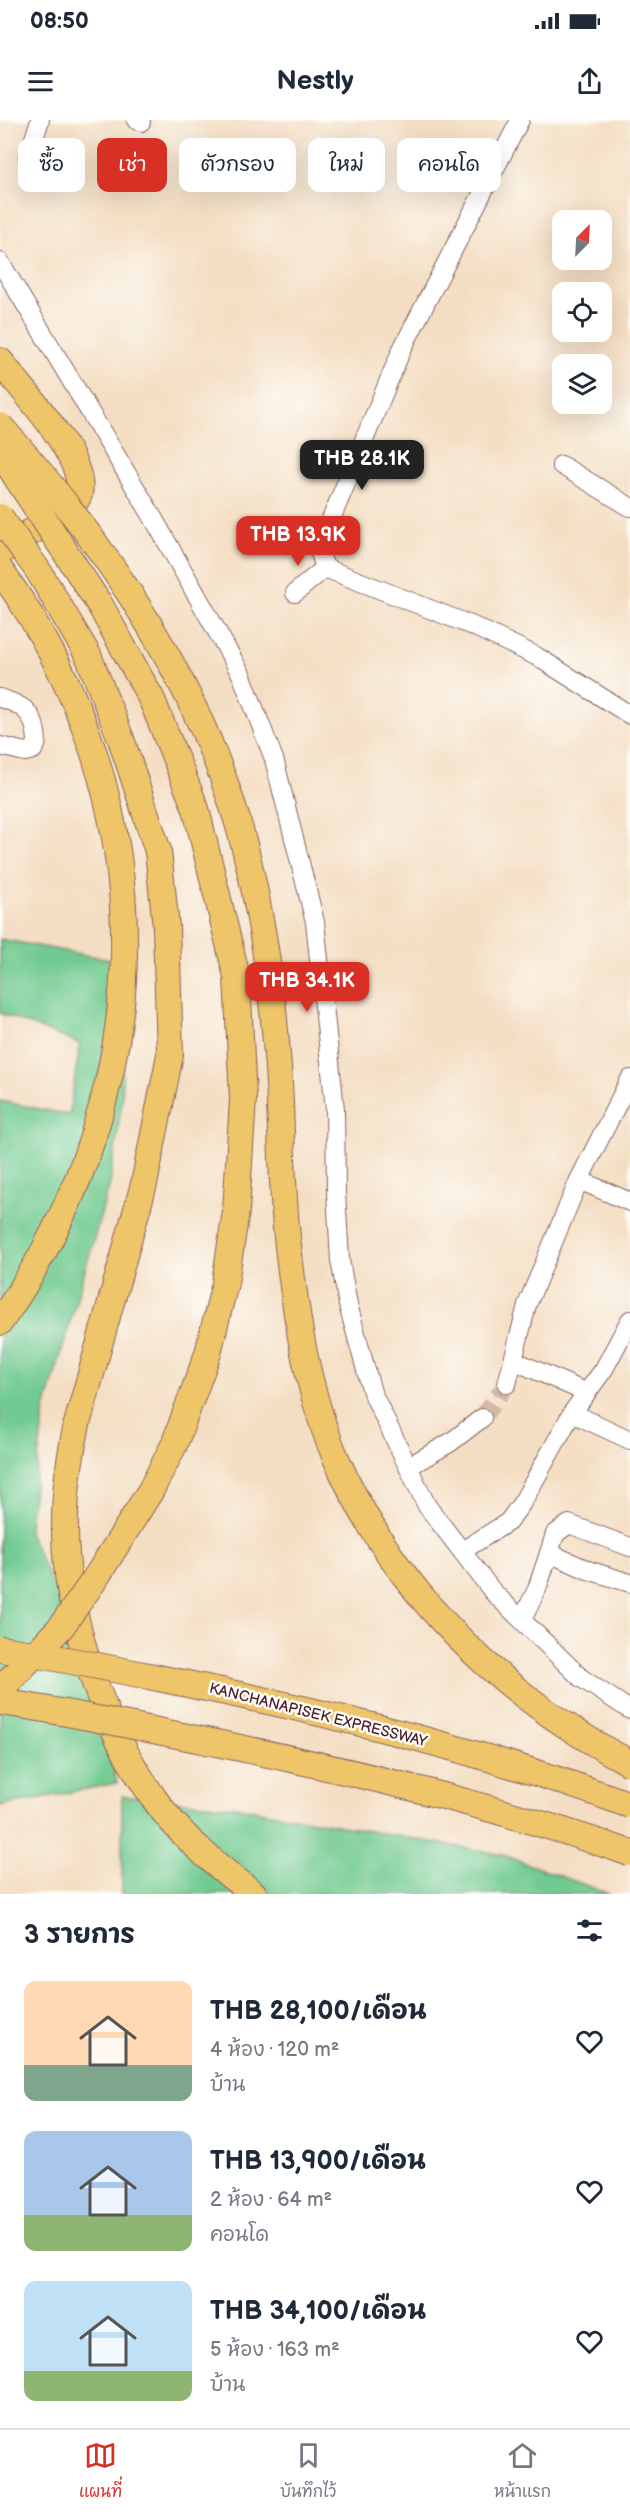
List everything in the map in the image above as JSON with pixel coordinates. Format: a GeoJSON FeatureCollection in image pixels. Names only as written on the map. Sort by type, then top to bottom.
{"type":"FeatureCollection","features":[{"type":"Feature","properties":{"kind":"highway"},"geometry":{"type":"LineString","coordinates":[[0,361],[68,451],[77,471],[79,494],[72,506],[0,552]]}},
{"type":"Feature","properties":{"kind":"highway"},"geometry":{"type":"LineString","coordinates":[[0,426],[41,471],[128,588],[197,715],[224,782],[245,849],[271,984],[287,1233],[295,1301],[316,1400],[335,1454],[383,1544],[411,1584],[474,1654],[509,1686],[551,1717],[630,1763]]}},
{"type":"Feature","properties":{"kind":"highway"},"geometry":{"type":"LineString","coordinates":[[0,452],[100,605],[152,700],[196,809],[237,977],[243,1099],[236,1211],[225,1283],[208,1353],[174,1445],[151,1490],[95,1579],[61,1627],[0,1690]]}},
{"type":"Feature","properties":{"kind":"highway"},"geometry":{"type":"LineString","coordinates":[[0,517],[39,572],[88,655],[121,739],[158,850],[166,927],[170,1055],[144,1184],[101,1331],[67,1471],[65,1520],[68,1566],[76,1614],[96,1686],[136,1772],[163,1810],[192,1842],[254,1894]]}},
{"type":"Feature","properties":{"kind":"highway"},"geometry":{"type":"LineString","coordinates":[[0,570],[55,656],[82,717],[101,773],[113,824],[121,872],[125,925],[124,975],[119,1032],[108,1088],[92,1142],[71,1197],[48,1244],[24,1288],[0,1322]]}},
{"type":"Feature","properties":{"kind":"highway","name":"KANCHANAPISEK EXPRESSWAY"},"geometry":{"type":"LineString","coordinates":[[0,1649],[57,1657],[275,1702],[453,1748],[630,1805]]}},
{"type":"Feature","properties":{"kind":"highway"},"geometry":{"type":"LineString","coordinates":[[0,1702],[47,1709],[262,1752],[439,1793],[630,1853]]}},
{"type":"Feature","properties":{"kind":"street"},"geometry":{"type":"LineString","coordinates":[[34,138],[40,120]]}},
{"type":"Feature","properties":{"kind":"street"},"geometry":{"type":"LineString","coordinates":[[324,568],[320,553],[322,542],[402,348],[520,120]]}},
{"type":"Feature","properties":{"kind":"street"},"geometry":{"type":"LineString","coordinates":[[0,262],[151,514],[241,674],[274,759],[315,922],[335,1109],[340,1260],[348,1305],[372,1392],[427,1506],[493,1592],[581,1678],[630,1710]]}},
{"type":"Feature","properties":{"kind":"street"},"geometry":{"type":"LineString","coordinates":[[561,465],[630,507]]}},
{"type":"Feature","properties":{"kind":"street"},"geometry":{"type":"LineString","coordinates":[[295,593],[324,568]]}},
{"type":"Feature","properties":{"kind":"street"},"geometry":{"type":"LineString","coordinates":[[324,568],[494,636],[536,656],[630,715]]}},
{"type":"Feature","properties":{"kind":"street"},"geometry":{"type":"LineString","coordinates":[[0,698],[26,708],[34,720],[37,741],[33,750],[26,752],[0,746]]}},
{"type":"Feature","properties":{"kind":"street"},"geometry":{"type":"LineString","coordinates":[[507,1384],[515,1361],[527,1305],[579,1180],[630,1079]]}},
{"type":"Feature","properties":{"kind":"street"},"geometry":{"type":"LineString","coordinates":[[579,1180],[630,1202]]}},
{"type":"Feature","properties":{"kind":"street"},"geometry":{"type":"LineString","coordinates":[[462,1551],[508,1522],[522,1503],[572,1413],[585,1392],[604,1369],[630,1320]]}},
{"type":"Feature","properties":{"kind":"street"},"geometry":{"type":"LineString","coordinates":[[515,1361],[585,1392]]}},
{"type":"Feature","properties":{"kind":"street"},"geometry":{"type":"LineString","coordinates":[[572,1413],[630,1440]]}},
{"type":"Feature","properties":{"kind":"street"},"geometry":{"type":"LineString","coordinates":[[408,1467],[451,1442],[482,1418]]}},
{"type":"Feature","properties":{"kind":"street"},"geometry":{"type":"LineString","coordinates":[[522,1620],[537,1589],[555,1534],[569,1524],[630,1547]]}},
{"type":"Feature","properties":{"kind":"street"},"geometry":{"type":"LineString","coordinates":[[549,1552],[588,1570],[630,1583]]}},
{"type":"Feature","properties":{"kind":"green space"},"geometry":{"type":"Polygon","coordinates":[[[0,939],[124,962],[122,1100],[110,1183],[45,1409],[28,1532],[68,1618],[117,1783],[0,1806],[0,1101],[69,1115],[80,1044],[0,1013],[0,939]]]}},
{"type":"Feature","properties":{"kind":"green space"},"geometry":{"type":"Polygon","coordinates":[[[122,1796],[237,1807],[503,1855],[609,1894],[122,1894],[122,1796]]]}},
{"type":"Feature","properties":{"kind":"tunnel"},"geometry":{"type":"LineString","coordinates":[[482,1418],[507,1384]]}}]}
